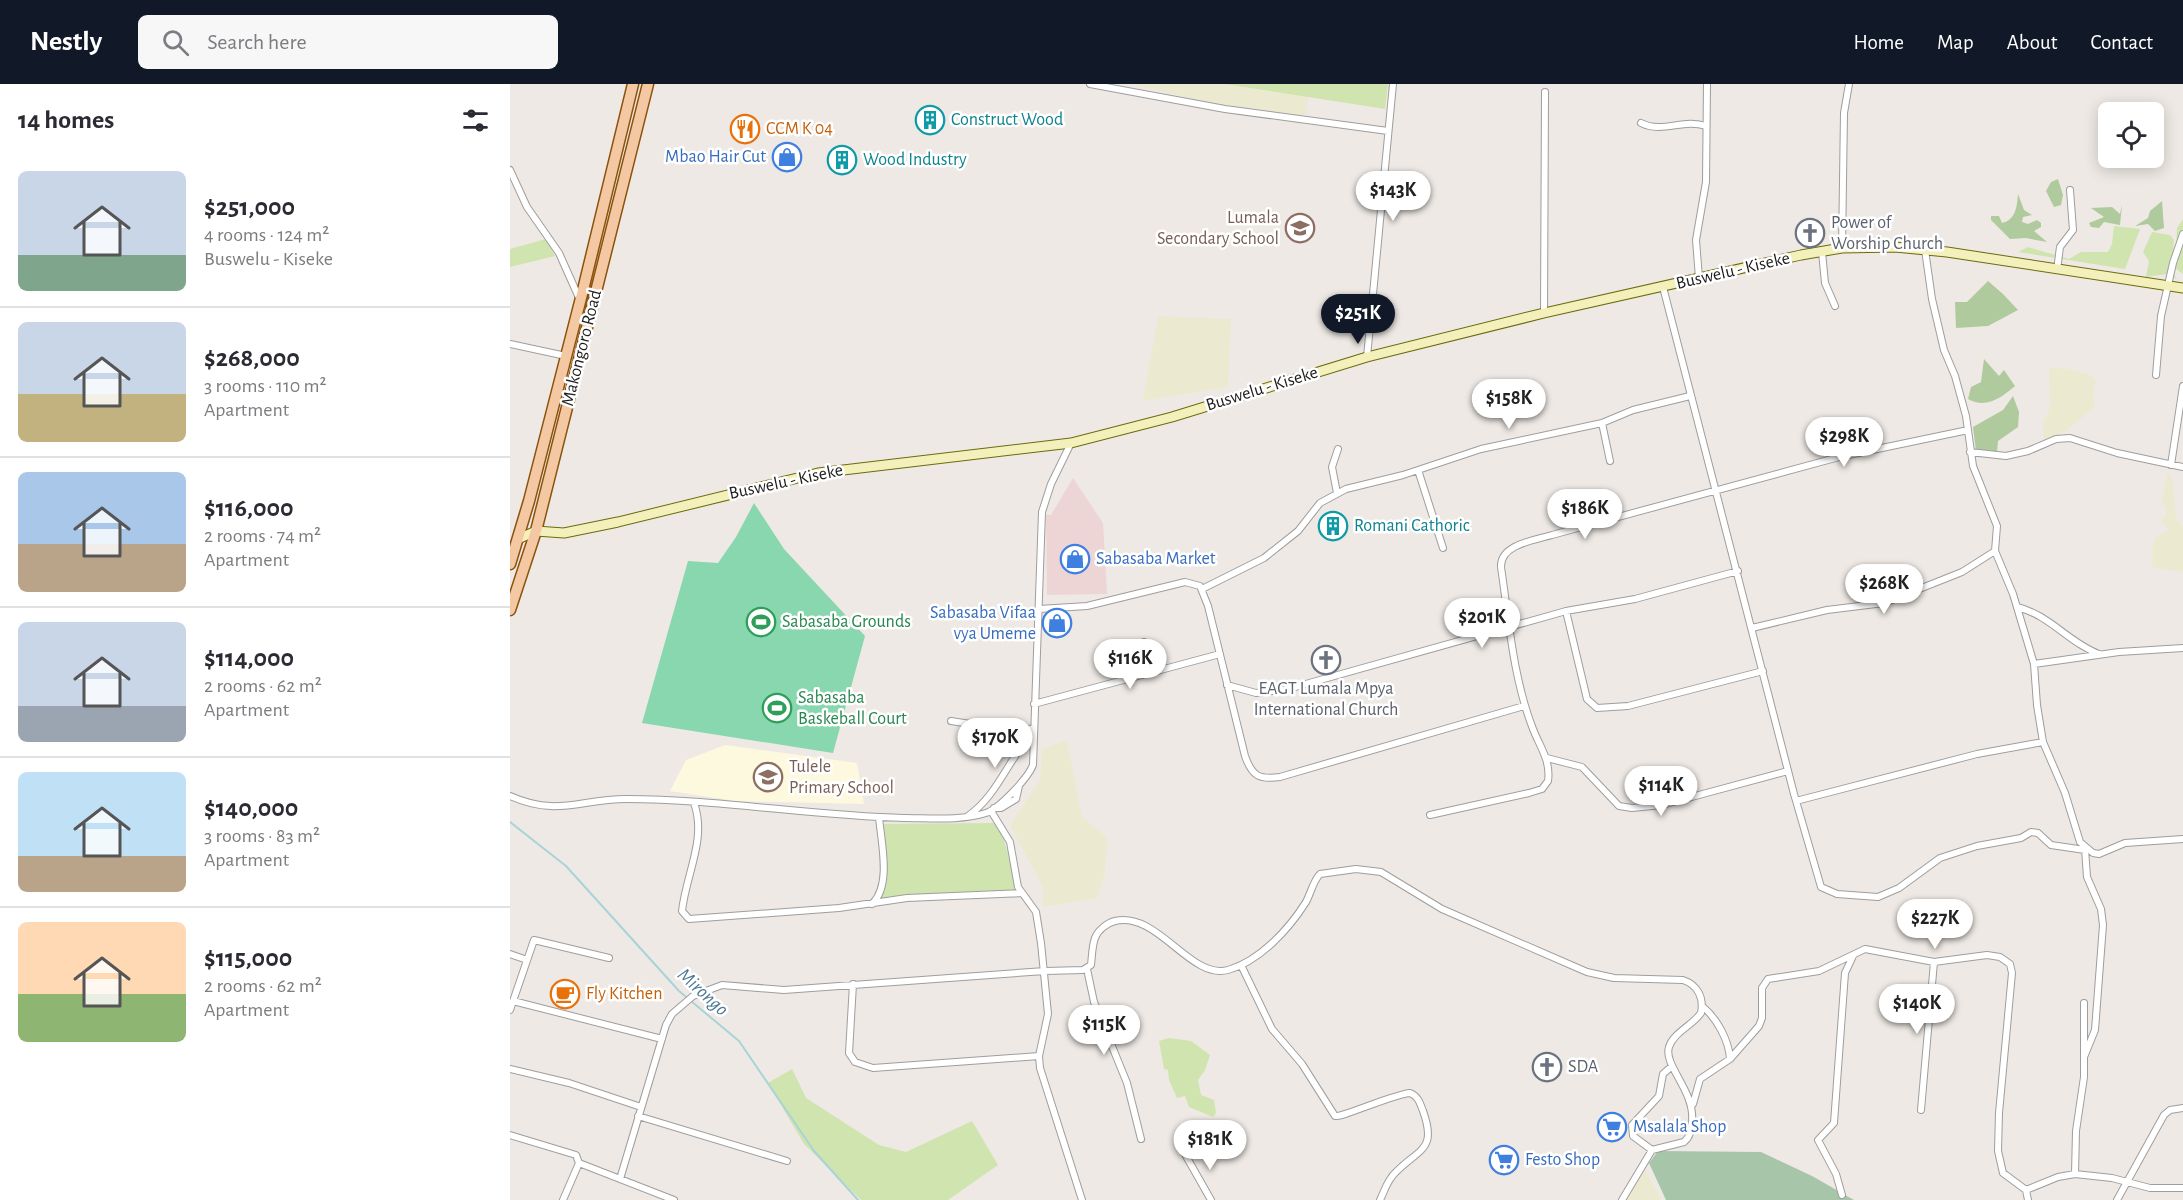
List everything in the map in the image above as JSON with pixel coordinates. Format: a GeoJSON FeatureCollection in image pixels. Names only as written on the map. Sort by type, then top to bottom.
{"type":"FeatureCollection","features":[{"type":"Feature","properties":{"kind":"main road","name":"Makongoro Road"},"geometry":{"type":"LineString","coordinates":[[510,564],[566,356],[633,84]]}},
{"type":"Feature","properties":{"kind":"main road","name":"Makongoro Road"},"geometry":{"type":"LineString","coordinates":[[510,610],[536,531],[648,84]]}},
{"type":"Feature","properties":{"kind":"main road","name":"Buswelu - Kiseke"},"geometry":{"type":"LineString","coordinates":[[518,539],[536,531],[555,533],[600,526],[818,473],[1071,443],[1172,417],[1367,357],[1544,312],[1822,252],[1881,246],[1925,250],[2183,288]]}},
{"type":"Feature","properties":{"kind":"street"},"geometry":{"type":"LineString","coordinates":[[1090,84],[1225,109],[1388,131]]}},
{"type":"Feature","properties":{"kind":"street"},"geometry":{"type":"LineString","coordinates":[[1367,357],[1393,84]]}},
{"type":"Feature","properties":{"kind":"street"},"geometry":{"type":"LineString","coordinates":[[1699,278],[1696,240],[1706,182],[1707,84]]}},
{"type":"Feature","properties":{"kind":"street"},"geometry":{"type":"LineString","coordinates":[[1842,249],[1844,113],[1849,84]]}},
{"type":"Feature","properties":{"kind":"street"},"geometry":{"type":"LineString","coordinates":[[1544,312],[1545,92]]}},
{"type":"Feature","properties":{"kind":"street"},"geometry":{"type":"LineString","coordinates":[[1641,123],[1661,129],[1692,124],[1706,126]]}},
{"type":"Feature","properties":{"kind":"street"},"geometry":{"type":"LineString","coordinates":[[510,170],[527,207],[559,253],[580,300]]}},
{"type":"Feature","properties":{"kind":"street"},"geometry":{"type":"LineString","coordinates":[[2057,270],[2060,247],[2073,230],[2070,190]]}},
{"type":"Feature","properties":{"kind":"street"},"geometry":{"type":"LineString","coordinates":[[2156,375],[2161,316],[2183,234]]}},
{"type":"Feature","properties":{"kind":"street"},"geometry":{"type":"LineString","coordinates":[[1925,250],[1930,289],[1944,350],[1959,386],[1970,452],[1981,490],[1997,526],[1995,551],[2017,607],[2034,664],[2043,742],[2065,793],[2076,834],[2085,849],[2087,877],[2101,909],[2103,925],[2095,1030],[2084,1057]]}},
{"type":"Feature","properties":{"kind":"street"},"geometry":{"type":"LineString","coordinates":[[1822,252],[1826,283],[1835,306]]}},
{"type":"Feature","properties":{"kind":"street"},"geometry":{"type":"LineString","coordinates":[[1663,287],[1690,396],[1718,492],[1796,801],[1818,880],[1827,891],[1868,897],[1888,895],[1940,858],[1977,846],[2022,838],[2031,831],[2038,832],[2051,845],[2085,849],[2099,854],[2125,843],[2183,839]]}},
{"type":"Feature","properties":{"kind":"street"},"geometry":{"type":"LineString","coordinates":[[510,344],[566,356]]}},
{"type":"Feature","properties":{"kind":"street"},"geometry":{"type":"LineString","coordinates":[[2171,465],[2183,386]]}},
{"type":"Feature","properties":{"kind":"street"},"geometry":{"type":"LineString","coordinates":[[1202,589],[1264,558],[1298,531],[1320,503],[1337,493],[1481,449],[1602,423],[1633,410],[1690,396]]}},
{"type":"Feature","properties":{"kind":"street"},"geometry":{"type":"LineString","coordinates":[[1602,423],[1610,461]]}},
{"type":"Feature","properties":{"kind":"street"},"geometry":{"type":"LineString","coordinates":[[1430,815],[1542,789],[1548,782],[1547,758],[1524,706],[1516,671],[1500,561],[1510,550],[1658,506],[1718,492],[1839,457],[1968,430]]}},
{"type":"Feature","properties":{"kind":"street"},"geometry":{"type":"LineString","coordinates":[[1970,452],[2006,456],[2028,451],[2056,439],[2070,438],[2117,453],[2183,467]]}},
{"type":"Feature","properties":{"kind":"street"},"geometry":{"type":"LineString","coordinates":[[510,796],[547,808],[627,799],[694,802],[879,818],[967,817],[993,810],[1019,786],[1033,765],[1042,512],[1051,484],[1071,443]]}},
{"type":"Feature","properties":{"kind":"street"},"geometry":{"type":"LineString","coordinates":[[1337,493],[1332,467],[1338,449]]}},
{"type":"Feature","properties":{"kind":"street"},"geometry":{"type":"LineString","coordinates":[[1418,470],[1443,548]]}},
{"type":"Feature","properties":{"kind":"street"},"geometry":{"type":"LineString","coordinates":[[1752,628],[1827,610],[1884,603],[1962,572],[1995,551]]}},
{"type":"Feature","properties":{"kind":"street"},"geometry":{"type":"LineString","coordinates":[[1227,685],[1256,693],[1269,693],[1566,611],[1644,597],[1738,571]]}},
{"type":"Feature","properties":{"kind":"street"},"geometry":{"type":"LineString","coordinates":[[1039,609],[1087,606],[1188,582],[1197,584],[1202,589],[1245,756],[1251,772],[1260,778],[1280,777],[1524,706]]}},
{"type":"Feature","properties":{"kind":"street"},"geometry":{"type":"LineString","coordinates":[[2017,607],[2041,616],[2083,647],[2100,654]]}},
{"type":"Feature","properties":{"kind":"street"},"geometry":{"type":"LineString","coordinates":[[1566,611],[1587,699],[1597,708],[1628,706],[1763,671]]}},
{"type":"Feature","properties":{"kind":"street"},"geometry":{"type":"LineString","coordinates":[[1144,642],[1150,672]]}},
{"type":"Feature","properties":{"kind":"street"},"geometry":{"type":"LineString","coordinates":[[2034,664],[2160,647],[2183,648]]}},
{"type":"Feature","properties":{"kind":"street"},"geometry":{"type":"LineString","coordinates":[[1034,704],[1220,654]]}},
{"type":"Feature","properties":{"kind":"street"},"geometry":{"type":"LineString","coordinates":[[951,721],[985,727],[1033,731]]}},
{"type":"Feature","properties":{"kind":"street"},"geometry":{"type":"LineString","coordinates":[[967,817],[987,799],[1033,731]]}},
{"type":"Feature","properties":{"kind":"street"},"geometry":{"type":"LineString","coordinates":[[1796,801],[1977,754],[2043,742]]}},
{"type":"Feature","properties":{"kind":"street"},"geometry":{"type":"LineString","coordinates":[[1547,758],[1582,767],[1619,806],[1632,808],[1662,805],[1788,771]]}},
{"type":"Feature","properties":{"kind":"street"},"geometry":{"type":"LineString","coordinates":[[694,802],[698,818],[698,841],[683,904],[684,916],[707,919],[743,913],[872,904],[907,898],[1021,893]]}},
{"type":"Feature","properties":{"kind":"street"},"geometry":{"type":"LineString","coordinates":[[993,810],[1010,842],[1021,893],[1032,903],[1036,912],[1046,970],[1048,1014],[1039,1056],[1044,1081],[1080,1200]]}},
{"type":"Feature","properties":{"kind":"street"},"geometry":{"type":"LineString","coordinates":[[872,904],[879,896],[882,885],[879,818]]}},
{"type":"Feature","properties":{"kind":"street"},"geometry":{"type":"LineString","coordinates":[[620,1179],[662,1039],[672,1014],[693,996],[722,985],[772,991],[1046,970],[1087,969],[1091,965],[1095,938],[1101,929],[1109,923],[1123,919],[1151,929],[1209,968],[1223,971],[1241,966],[1267,948],[1291,923],[1320,874],[1326,871],[1363,869],[1381,873],[1442,909],[1587,972],[1614,978],[1677,980],[1692,983],[1697,989],[1702,1006],[1715,1020],[1729,1049],[1730,1059]]}},
{"type":"Feature","properties":{"kind":"street"},"geometry":{"type":"LineString","coordinates":[[510,1010],[526,960],[536,940],[609,958]]}},
{"type":"Feature","properties":{"kind":"street"},"geometry":{"type":"LineString","coordinates":[[1622,1200],[1652,1150],[1678,1144],[1688,1138],[1693,1104],[1700,1079],[1730,1059],[1759,1026],[1762,1018],[1762,988],[1768,979],[1819,971],[1855,954],[1872,949],[1934,962],[1987,955],[2000,957],[2010,964],[2012,984],[2002,1069],[1998,1151],[2003,1173],[2026,1190],[2028,1200]]}},
{"type":"Feature","properties":{"kind":"street"},"geometry":{"type":"LineString","coordinates":[[510,954],[526,960]]}},
{"type":"Feature","properties":{"kind":"street"},"geometry":{"type":"LineString","coordinates":[[1842,1195],[1836,1174],[1818,1140],[1834,1123],[1845,973],[1855,954]]}},
{"type":"Feature","properties":{"kind":"street"},"geometry":{"type":"LineString","coordinates":[[1921,1110],[1934,962]]}},
{"type":"Feature","properties":{"kind":"street"},"geometry":{"type":"LineString","coordinates":[[1241,966],[1268,1023],[1302,1064],[1335,1116],[1343,1117],[1365,1105],[1401,1094],[1410,1093],[1418,1100],[1426,1123],[1428,1141],[1425,1148],[1390,1178],[1380,1200]]}},
{"type":"Feature","properties":{"kind":"street"},"geometry":{"type":"LineString","coordinates":[[1087,969],[1094,1002],[1127,1083],[1140,1139]]}},
{"type":"Feature","properties":{"kind":"street"},"geometry":{"type":"LineString","coordinates":[[853,984],[849,1053],[855,1062],[873,1068],[1039,1056]]}},
{"type":"Feature","properties":{"kind":"street"},"geometry":{"type":"LineString","coordinates":[[513,1001],[662,1039]]}},
{"type":"Feature","properties":{"kind":"street"},"geometry":{"type":"LineString","coordinates":[[2075,1174],[2076,1131],[2083,1089],[2084,1004]]}},
{"type":"Feature","properties":{"kind":"street"},"geometry":{"type":"LineString","coordinates":[[1693,1104],[1680,1075],[1672,1066],[1669,1047],[1698,1018],[1702,1006]]}},
{"type":"Feature","properties":{"kind":"street"},"geometry":{"type":"LineString","coordinates":[[1652,1150],[1633,1136],[1632,1125],[1659,1096],[1663,1074],[1672,1066]]}},
{"type":"Feature","properties":{"kind":"street"},"geometry":{"type":"LineString","coordinates":[[510,1069],[569,1083],[641,1107]]}},
{"type":"Feature","properties":{"kind":"street"},"geometry":{"type":"LineString","coordinates":[[2117,1200],[2164,1115],[2170,1110],[2183,1108]]}},
{"type":"Feature","properties":{"kind":"street"},"geometry":{"type":"LineString","coordinates":[[638,1116],[786,1161]]}},
{"type":"Feature","properties":{"kind":"street"},"geometry":{"type":"LineString","coordinates":[[510,1135],[571,1152],[579,1159],[563,1200]]}},
{"type":"Feature","properties":{"kind":"street"},"geometry":{"type":"LineString","coordinates":[[1186,1156],[1210,1200]]}},
{"type":"Feature","properties":{"kind":"street"},"geometry":{"type":"LineString","coordinates":[[579,1163],[674,1200]]}},
{"type":"Feature","properties":{"kind":"street"},"geometry":{"type":"LineString","coordinates":[[2026,1190],[2043,1182],[2075,1174],[2128,1181],[2150,1188],[2183,1188]]}},
{"type":"Feature","properties":{"kind":"shaded area","name":"Sabasaba Market"},"geometry":{"type":"Polygon","coordinates":[[[1073,478],[1103,523],[1107,594],[1047,595],[1046,515],[1051,515],[1073,478]]]}},
{"type":"Feature","properties":{"kind":"shaded area","name":"Tulele Primary School"},"geometry":{"type":"Polygon","coordinates":[[[725,745],[857,763],[864,804],[736,801],[670,791],[686,760],[725,745]]]}},
{"type":"Feature","properties":{"kind":"green space"},"geometry":{"type":"Polygon","coordinates":[[[1131,84],[1311,84],[1303,125],[1131,84]]]}},
{"type":"Feature","properties":{"kind":"green space"},"geometry":{"type":"Polygon","coordinates":[[[1225,84],[1388,84],[1385,109],[1225,84]]]}},
{"type":"Feature","properties":{"kind":"green space"},"geometry":{"type":"Polygon","coordinates":[[[2058,179],[2063,195],[2061,205],[2054,207],[2046,191],[2051,182],[2058,179]]]}},
{"type":"Feature","properties":{"kind":"green space"},"geometry":{"type":"Polygon","coordinates":[[[2018,194],[2024,210],[2032,215],[2023,217],[2022,222],[2028,224],[2037,220],[2041,223],[2041,227],[2034,231],[2047,242],[2026,238],[2010,239],[1991,220],[1991,216],[1999,216],[2002,223],[2010,219],[2016,208],[2018,194]]]}},
{"type":"Feature","properties":{"kind":"green space"},"geometry":{"type":"Polygon","coordinates":[[[2162,201],[2164,228],[2155,231],[2148,224],[2135,226],[2148,218],[2150,211],[2162,201]]]}},
{"type":"Feature","properties":{"kind":"green space"},"geometry":{"type":"Polygon","coordinates":[[[2122,204],[2120,225],[2104,222],[2099,228],[2091,227],[2089,223],[2104,217],[2091,208],[2112,207],[2120,214],[2122,204]]]}},
{"type":"Feature","properties":{"kind":"green space"},"geometry":{"type":"Polygon","coordinates":[[[2183,219],[2183,274],[2175,268],[2177,228],[2183,219]]]}},
{"type":"Feature","properties":{"kind":"green space"},"geometry":{"type":"Polygon","coordinates":[[[2114,226],[2140,229],[2125,269],[2018,252],[2028,247],[2069,259],[2081,252],[2108,252],[2112,244],[2114,226]]]}},
{"type":"Feature","properties":{"kind":"green space"},"geometry":{"type":"Polygon","coordinates":[[[2152,232],[2170,235],[2174,240],[2171,270],[2177,279],[2167,274],[2146,277],[2149,261],[2143,252],[2152,232]]]}},
{"type":"Feature","properties":{"kind":"green space"},"geometry":{"type":"Polygon","coordinates":[[[546,239],[555,256],[510,267],[510,249],[546,239]]]}},
{"type":"Feature","properties":{"kind":"green space"},"geometry":{"type":"Polygon","coordinates":[[[1988,281],[2018,310],[1988,326],[1956,328],[1955,302],[1967,302],[1988,281]]]}},
{"type":"Feature","properties":{"kind":"green space"},"geometry":{"type":"Polygon","coordinates":[[[1158,316],[1231,319],[1228,387],[1143,401],[1158,316]]]}},
{"type":"Feature","properties":{"kind":"green space"},"geometry":{"type":"Polygon","coordinates":[[[1984,359],[1999,376],[2004,370],[2015,386],[1993,401],[1981,403],[1968,399],[1971,387],[1981,382],[1984,359]]]}},
{"type":"Feature","properties":{"kind":"green space"},"geometry":{"type":"Polygon","coordinates":[[[2049,367],[2089,374],[2096,380],[2093,391],[2095,407],[2066,431],[2044,442],[2043,423],[2050,408],[2049,367]]]}},
{"type":"Feature","properties":{"kind":"green space"},"geometry":{"type":"Polygon","coordinates":[[[2013,396],[2019,412],[2018,427],[1998,441],[1997,452],[1976,451],[1973,427],[2003,410],[2013,396]]]}},
{"type":"Feature","properties":{"kind":"green space"},"geometry":{"type":"Polygon","coordinates":[[[2168,472],[2173,482],[2176,518],[2183,527],[2183,572],[2152,567],[2153,544],[2157,536],[2169,530],[2160,520],[2166,516],[2166,507],[2161,503],[2168,472]]]}},
{"type":"Feature","properties":{"kind":"green space","name":"Sabasaba Grounds"},"geometry":{"type":"Polygon","coordinates":[[[754,503],[784,549],[865,636],[833,753],[642,723],[688,561],[718,563],[736,537],[754,503]]]}},
{"type":"Feature","properties":{"kind":"green space"},"geometry":{"type":"Polygon","coordinates":[[[1067,740],[1082,817],[1107,838],[1105,874],[1097,898],[1042,907],[1043,887],[1010,825],[1040,780],[1042,749],[1067,740]]]}},
{"type":"Feature","properties":{"kind":"green space"},"geometry":{"type":"Polygon","coordinates":[[[999,823],[1019,894],[881,899],[878,824],[999,823]]]}},
{"type":"Feature","properties":{"kind":"green space"},"geometry":{"type":"Polygon","coordinates":[[[1169,1038],[1191,1041],[1210,1055],[1205,1070],[1198,1080],[1201,1095],[1214,1100],[1216,1113],[1213,1117],[1189,1107],[1185,1096],[1177,1098],[1169,1080],[1168,1070],[1164,1069],[1159,1041],[1169,1038]]]}},
{"type":"Feature","properties":{"kind":"green space"},"geometry":{"type":"Polygon","coordinates":[[[792,1069],[806,1098],[879,1145],[906,1152],[972,1121],[998,1165],[948,1200],[861,1200],[804,1144],[768,1083],[792,1069]]]}},
{"type":"Feature","properties":{"kind":"green space"},"geometry":{"type":"Polygon","coordinates":[[[1658,1151],[1761,1152],[1812,1176],[1854,1200],[1666,1200],[1649,1163],[1658,1151]]]}},
{"type":"Feature","properties":{"kind":"green space"},"geometry":{"type":"Polygon","coordinates":[[[1645,1168],[1661,1200],[1626,1200],[1636,1177],[1645,1168]]]}},
{"type":"Feature","properties":{"kind":"waterway","name":"Mirongo"},"geometry":{"type":"LineString","coordinates":[[510,822],[566,866],[679,991],[739,1041],[814,1151],[858,1200]]}},
{"type":"Feature","properties":{"kind":"place","name":"Construct Wood"},"geometry":{"type":"Point","coordinates":[930,120]}},
{"type":"Feature","properties":{"kind":"place","name":"CCM K 04"},"geometry":{"type":"Point","coordinates":[745,129]}},
{"type":"Feature","properties":{"kind":"place","name":"Mbao Hair Cut"},"geometry":{"type":"Point","coordinates":[787,157]}},
{"type":"Feature","properties":{"kind":"place","name":"Wood Industry"},"geometry":{"type":"Point","coordinates":[842,160]}},
{"type":"Feature","properties":{"kind":"place","name":"Lumala Secondary School"},"geometry":{"type":"Point","coordinates":[1300,228]}},
{"type":"Feature","properties":{"kind":"place","name":"Power of Worship Church"},"geometry":{"type":"Point","coordinates":[1810,233]}},
{"type":"Feature","properties":{"kind":"place","name":"Romani Cathoric"},"geometry":{"type":"Point","coordinates":[1333,526]}},
{"type":"Feature","properties":{"kind":"place","name":"Sabasaba Market"},"geometry":{"type":"Point","coordinates":[1075,559]}},
{"type":"Feature","properties":{"kind":"place","name":"Sabasaba Grounds"},"geometry":{"type":"Point","coordinates":[761,622]}},
{"type":"Feature","properties":{"kind":"place","name":"Sabasaba Vifaa vya Umeme"},"geometry":{"type":"Point","coordinates":[1057,623]}},
{"type":"Feature","properties":{"kind":"place","name":"EAGT Lumala Mpya International Church"},"geometry":{"type":"Point","coordinates":[1326,660]}},
{"type":"Feature","properties":{"kind":"place","name":"Sabasaba Baskeball Court"},"geometry":{"type":"Point","coordinates":[777,708]}},
{"type":"Feature","properties":{"kind":"place","name":"Tulele Primary School"},"geometry":{"type":"Point","coordinates":[768,777]}},
{"type":"Feature","properties":{"kind":"place","name":"Fly Kitchen"},"geometry":{"type":"Point","coordinates":[565,994]}},
{"type":"Feature","properties":{"kind":"place","name":"SDA"},"geometry":{"type":"Point","coordinates":[1547,1067]}},
{"type":"Feature","properties":{"kind":"place","name":"Msalala Shop"},"geometry":{"type":"Point","coordinates":[1612,1127]}},
{"type":"Feature","properties":{"kind":"place","name":"Festo Shop"},"geometry":{"type":"Point","coordinates":[1504,1160]}}]}
